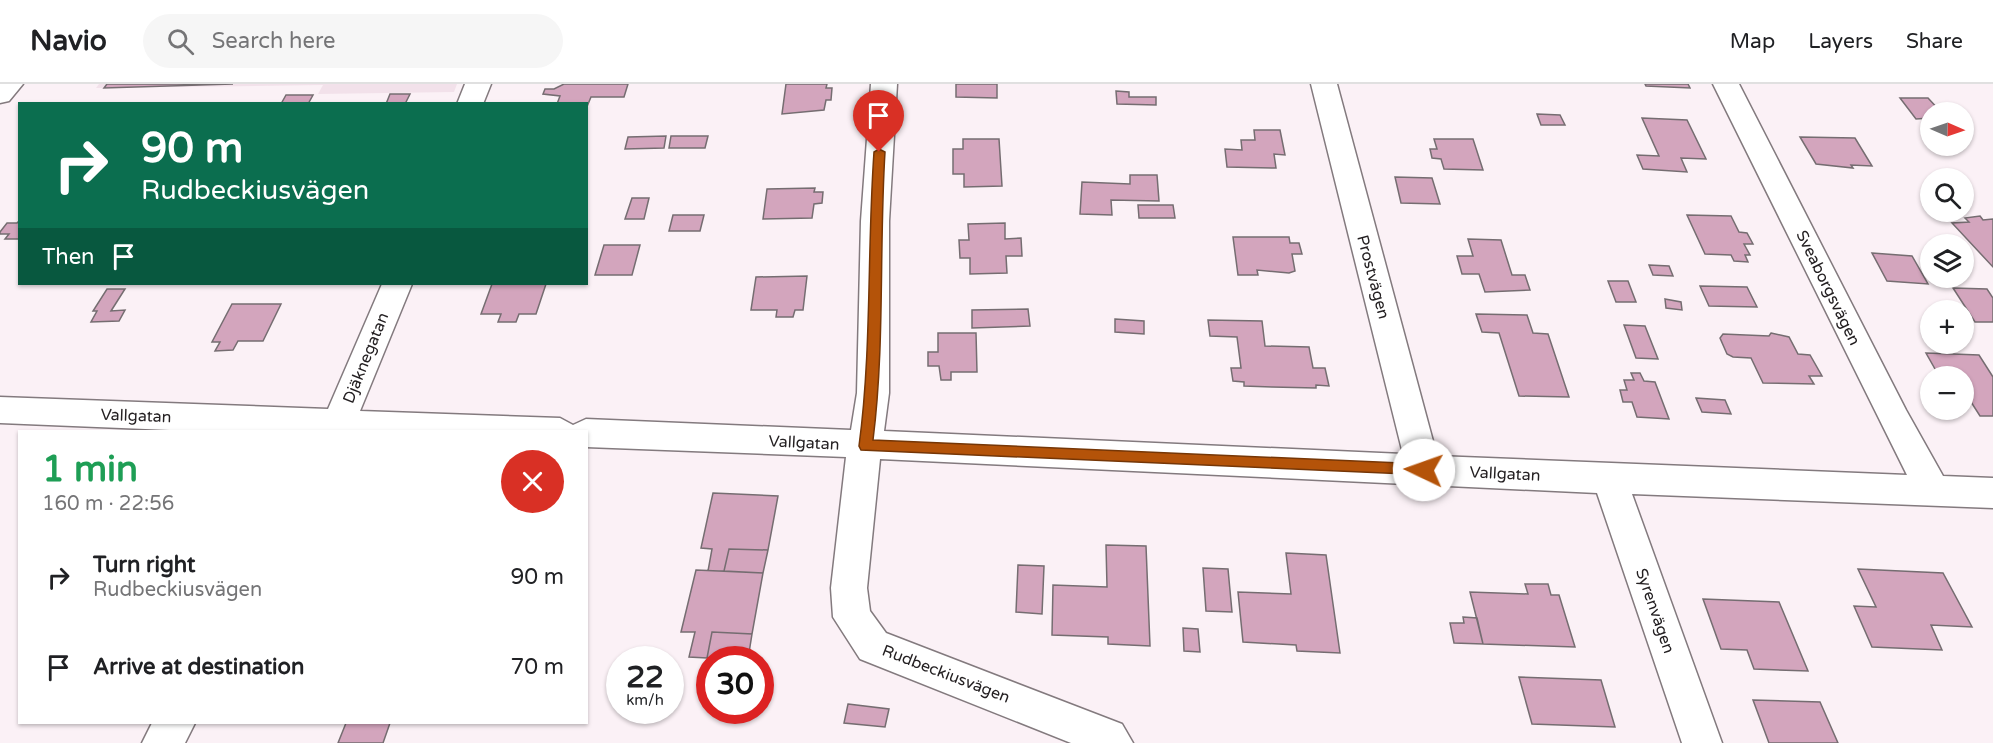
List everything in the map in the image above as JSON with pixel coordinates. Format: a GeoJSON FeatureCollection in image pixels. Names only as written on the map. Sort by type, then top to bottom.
{"type":"FeatureCollection","features":[{"type":"Feature","properties":{"kind":"street"},"geometry":{"type":"LineString","coordinates":[[0,95],[10,84]]}},
{"type":"Feature","properties":{"kind":"street"},"geometry":{"type":"LineString","coordinates":[[471,102],[478,84]]}},
{"type":"Feature","properties":{"kind":"street","name":"Rudbeckiusvägen"},"geometry":{"type":"LineString","coordinates":[[884,84],[875,221],[873,393],[858,491],[849,588],[852,617],[873,645],[1056,716],[1113,743]]}},
{"type":"Feature","properties":{"kind":"street","name":"Prostvägen"},"geometry":{"type":"LineString","coordinates":[[1324,84],[1424,470]]}},
{"type":"Feature","properties":{"kind":"street","name":"Sveaborgsvägen"},"geometry":{"type":"LineString","coordinates":[[1726,84],[1894,420],[1933,491]]}},
{"type":"Feature","properties":{"kind":"street","name":"Djäknegatan"},"geometry":{"type":"LineString","coordinates":[[336,428],[397,285]]}},
{"type":"Feature","properties":{"kind":"street","name":"Vallgatan"},"geometry":{"type":"LineString","coordinates":[[0,410],[336,428],[448,430]]}},
{"type":"Feature","properties":{"kind":"street","name":"Vallgatan"},"geometry":{"type":"LineString","coordinates":[[588,433],[1156,456],[1609,479],[1993,493]]}},
{"type":"Feature","properties":{"kind":"street","name":"Syrenvägen"},"geometry":{"type":"LineString","coordinates":[[1609,479],[1702,743]]}},
{"type":"Feature","properties":{"kind":"street"},"geometry":{"type":"LineString","coordinates":[[162,743],[174,724]]}},
{"type":"Feature","properties":{"kind":"shaded area"},"geometry":{"type":"Polygon","coordinates":[[[99,84],[457,84],[454,92],[318,94],[323,85],[96,88],[99,84]]]}},
{"type":"Feature","properties":{"kind":"building"},"geometry":{"type":"Polygon","coordinates":[[[107,84],[233,84],[104,88],[107,84]]]}},
{"type":"Feature","properties":{"kind":"building"},"geometry":{"type":"Polygon","coordinates":[[[564,84],[628,84],[624,97],[591,97],[588,104],[588,102],[558,102],[560,96],[543,94],[545,89],[554,89],[564,84]]]}},
{"type":"Feature","properties":{"kind":"building"},"geometry":{"type":"Polygon","coordinates":[[[786,84],[827,84],[826,88],[832,88],[831,100],[826,100],[824,110],[782,114],[786,84]]]}},
{"type":"Feature","properties":{"kind":"building"},"geometry":{"type":"Polygon","coordinates":[[[956,84],[997,84],[997,98],[956,97],[956,84]]]}},
{"type":"Feature","properties":{"kind":"building"},"geometry":{"type":"Polygon","coordinates":[[[1645,84],[1688,84],[1690,88],[1646,86],[1645,84]]]}},
{"type":"Feature","properties":{"kind":"building"},"geometry":{"type":"Polygon","coordinates":[[[1116,91],[1129,92],[1129,97],[1156,97],[1156,105],[1117,104],[1116,91]]]}},
{"type":"Feature","properties":{"kind":"building"},"geometry":{"type":"Polygon","coordinates":[[[390,94],[410,94],[406,102],[387,102],[390,94]]]}},
{"type":"Feature","properties":{"kind":"building"},"geometry":{"type":"Polygon","coordinates":[[[286,95],[313,95],[309,102],[282,102],[286,95]]]}},
{"type":"Feature","properties":{"kind":"building"},"geometry":{"type":"Polygon","coordinates":[[[1900,98],[1928,98],[1932,102],[1920,102],[1920,119],[1916,119],[1900,98]]]}},
{"type":"Feature","properties":{"kind":"building"},"geometry":{"type":"Polygon","coordinates":[[[1537,114],[1560,115],[1565,125],[1541,125],[1537,114]]]}},
{"type":"Feature","properties":{"kind":"building"},"geometry":{"type":"Polygon","coordinates":[[[1642,118],[1687,120],[1706,159],[1681,158],[1687,172],[1643,169],[1637,155],[1659,156],[1642,118]]]}},
{"type":"Feature","properties":{"kind":"building"},"geometry":{"type":"Polygon","coordinates":[[[1254,130],[1280,130],[1285,155],[1274,154],[1276,168],[1227,167],[1225,149],[1242,150],[1241,140],[1255,140],[1254,130]]]}},
{"type":"Feature","properties":{"kind":"building"},"geometry":{"type":"Polygon","coordinates":[[[666,136],[664,148],[625,149],[628,137],[666,136]]]}},
{"type":"Feature","properties":{"kind":"building"},"geometry":{"type":"Polygon","coordinates":[[[671,136],[708,136],[705,148],[669,148],[671,136]]]}},
{"type":"Feature","properties":{"kind":"building"},"geometry":{"type":"Polygon","coordinates":[[[1800,137],[1855,138],[1872,166],[1851,165],[1853,168],[1816,164],[1800,137]]]}},
{"type":"Feature","properties":{"kind":"building"},"geometry":{"type":"Polygon","coordinates":[[[963,139],[999,139],[1002,186],[964,187],[964,174],[953,174],[953,149],[963,149],[963,139]]]}},
{"type":"Feature","properties":{"kind":"building"},"geometry":{"type":"Polygon","coordinates":[[[1434,139],[1473,139],[1483,170],[1444,169],[1441,159],[1432,158],[1430,149],[1437,149],[1434,139]]]}},
{"type":"Feature","properties":{"kind":"building"},"geometry":{"type":"Polygon","coordinates":[[[1130,175],[1157,175],[1159,201],[1111,200],[1112,215],[1080,214],[1082,182],[1130,184],[1130,175]]]}},
{"type":"Feature","properties":{"kind":"building"},"geometry":{"type":"Polygon","coordinates":[[[1395,177],[1432,178],[1440,204],[1401,203],[1395,177]]]}},
{"type":"Feature","properties":{"kind":"building"},"geometry":{"type":"Polygon","coordinates":[[[815,188],[814,192],[823,192],[822,203],[814,204],[812,218],[763,219],[767,189],[815,188]]]}},
{"type":"Feature","properties":{"kind":"building"},"geometry":{"type":"Polygon","coordinates":[[[632,198],[649,198],[644,219],[625,219],[632,198]]]}},
{"type":"Feature","properties":{"kind":"building"},"geometry":{"type":"Polygon","coordinates":[[[1138,205],[1173,205],[1175,218],[1139,218],[1138,205]]]}},
{"type":"Feature","properties":{"kind":"building"},"geometry":{"type":"Polygon","coordinates":[[[673,215],[704,215],[700,231],[669,231],[673,215]]]}},
{"type":"Feature","properties":{"kind":"building"},"geometry":{"type":"Polygon","coordinates":[[[1687,215],[1731,216],[1739,232],[1747,233],[1753,244],[1744,244],[1750,255],[1745,255],[1748,262],[1734,261],[1731,255],[1705,254],[1687,215]]]}},
{"type":"Feature","properties":{"kind":"building"},"geometry":{"type":"Polygon","coordinates":[[[1980,216],[1983,220],[1993,219],[1993,267],[1974,247],[1974,234],[1962,234],[1952,223],[1974,222],[1974,217],[1980,216]]]}},
{"type":"Feature","properties":{"kind":"building"},"geometry":{"type":"Polygon","coordinates":[[[7,223],[17,223],[18,239],[5,239],[9,234],[0,234],[7,223]]]}},
{"type":"Feature","properties":{"kind":"building"},"geometry":{"type":"Polygon","coordinates":[[[1005,223],[1005,239],[1021,238],[1022,256],[1006,256],[1007,273],[970,274],[970,258],[960,258],[959,240],[969,240],[968,224],[1005,223]]]}},
{"type":"Feature","properties":{"kind":"building"},"geometry":{"type":"Polygon","coordinates":[[[1233,237],[1289,237],[1290,243],[1299,243],[1302,254],[1292,254],[1295,271],[1289,273],[1257,270],[1258,275],[1238,275],[1233,237]]]}},
{"type":"Feature","properties":{"kind":"building"},"geometry":{"type":"Polygon","coordinates":[[[1468,239],[1501,240],[1512,275],[1525,275],[1530,290],[1485,292],[1479,274],[1462,274],[1457,256],[1473,256],[1468,239]]]}},
{"type":"Feature","properties":{"kind":"building"},"geometry":{"type":"Polygon","coordinates":[[[604,245],[640,245],[632,275],[595,275],[604,245]]]}},
{"type":"Feature","properties":{"kind":"building"},"geometry":{"type":"Polygon","coordinates":[[[1872,253],[1912,256],[1920,270],[1920,283],[1887,281],[1872,253]]]}},
{"type":"Feature","properties":{"kind":"building"},"geometry":{"type":"Polygon","coordinates":[[[1649,265],[1669,266],[1673,276],[1653,275],[1649,265]]]}},
{"type":"Feature","properties":{"kind":"building"},"geometry":{"type":"Polygon","coordinates":[[[807,276],[803,310],[795,310],[793,317],[776,317],[777,310],[751,310],[756,277],[807,276]]]}},
{"type":"Feature","properties":{"kind":"building"},"geometry":{"type":"Polygon","coordinates":[[[1608,281],[1628,281],[1636,302],[1616,302],[1608,281]]]}},
{"type":"Feature","properties":{"kind":"building"},"geometry":{"type":"Polygon","coordinates":[[[492,285],[546,285],[536,314],[519,314],[516,322],[498,322],[501,314],[481,314],[492,285]]]}},
{"type":"Feature","properties":{"kind":"building"},"geometry":{"type":"Polygon","coordinates":[[[1700,286],[1747,287],[1757,307],[1709,306],[1700,286]]]}},
{"type":"Feature","properties":{"kind":"building"},"geometry":{"type":"Polygon","coordinates":[[[1953,288],[1987,289],[1993,298],[1993,322],[1975,322],[1974,300],[1961,300],[1953,288]]]}},
{"type":"Feature","properties":{"kind":"building"},"geometry":{"type":"Polygon","coordinates":[[[107,289],[125,289],[111,311],[125,310],[119,321],[91,322],[97,311],[93,311],[107,289]]]}},
{"type":"Feature","properties":{"kind":"building"},"geometry":{"type":"Polygon","coordinates":[[[1665,299],[1681,302],[1682,310],[1666,308],[1665,299]]]}},
{"type":"Feature","properties":{"kind":"building"},"geometry":{"type":"Polygon","coordinates":[[[232,304],[281,304],[263,341],[238,341],[233,350],[215,351],[220,342],[212,342],[232,304]]]}},
{"type":"Feature","properties":{"kind":"building"},"geometry":{"type":"Polygon","coordinates":[[[1028,309],[1030,326],[972,328],[972,310],[1028,309]]]}},
{"type":"Feature","properties":{"kind":"building"},"geometry":{"type":"Polygon","coordinates":[[[1476,314],[1527,315],[1533,333],[1548,334],[1569,397],[1519,396],[1499,333],[1482,332],[1476,314]]]}},
{"type":"Feature","properties":{"kind":"building"},"geometry":{"type":"Polygon","coordinates":[[[1115,319],[1144,321],[1144,334],[1115,332],[1115,319]]]}},
{"type":"Feature","properties":{"kind":"building"},"geometry":{"type":"Polygon","coordinates":[[[1208,320],[1262,321],[1265,346],[1309,347],[1313,368],[1325,368],[1329,386],[1316,385],[1316,388],[1244,386],[1244,382],[1233,381],[1231,368],[1241,368],[1237,337],[1210,336],[1208,320]]]}},
{"type":"Feature","properties":{"kind":"building"},"geometry":{"type":"Polygon","coordinates":[[[1624,325],[1645,326],[1658,359],[1636,358],[1624,325]]]}},
{"type":"Feature","properties":{"kind":"building"},"geometry":{"type":"Polygon","coordinates":[[[938,333],[976,333],[977,372],[951,372],[951,380],[941,380],[939,366],[928,366],[928,352],[938,352],[938,333]]]}},
{"type":"Feature","properties":{"kind":"building"},"geometry":{"type":"Polygon","coordinates":[[[1771,333],[1789,337],[1798,354],[1810,355],[1822,376],[1809,376],[1814,384],[1763,383],[1751,358],[1733,357],[1727,354],[1720,338],[1723,334],[1769,336],[1771,333]]]}},
{"type":"Feature","properties":{"kind":"building"},"geometry":{"type":"Polygon","coordinates":[[[1927,354],[1979,355],[1993,377],[1993,416],[1980,416],[1974,407],[1974,366],[1933,366],[1927,354]]]}},
{"type":"Feature","properties":{"kind":"building"},"geometry":{"type":"Polygon","coordinates":[[[1631,373],[1640,373],[1644,381],[1655,382],[1669,419],[1637,417],[1632,402],[1623,402],[1620,390],[1627,390],[1624,380],[1634,380],[1631,373]]]}},
{"type":"Feature","properties":{"kind":"building"},"geometry":{"type":"Polygon","coordinates":[[[1696,398],[1725,400],[1731,414],[1702,412],[1696,398]]]}},
{"type":"Feature","properties":{"kind":"building"},"geometry":{"type":"Polygon","coordinates":[[[713,493],[778,496],[768,550],[729,549],[724,571],[708,571],[712,549],[701,548],[713,493]]]}},
{"type":"Feature","properties":{"kind":"building"},"geometry":{"type":"Polygon","coordinates":[[[1106,545],[1146,546],[1150,646],[1108,644],[1108,637],[1052,635],[1053,585],[1107,587],[1106,545]]]}},
{"type":"Feature","properties":{"kind":"building"},"geometry":{"type":"Polygon","coordinates":[[[729,549],[768,550],[763,573],[724,571],[729,549]]]}},
{"type":"Feature","properties":{"kind":"building"},"geometry":{"type":"Polygon","coordinates":[[[1286,553],[1326,555],[1340,653],[1297,651],[1296,645],[1243,642],[1238,592],[1291,594],[1286,553]]]}},
{"type":"Feature","properties":{"kind":"building"},"geometry":{"type":"Polygon","coordinates":[[[1018,565],[1044,566],[1042,614],[1016,612],[1018,565]]]}},
{"type":"Feature","properties":{"kind":"building"},"geometry":{"type":"Polygon","coordinates":[[[1203,568],[1228,569],[1232,612],[1206,611],[1203,568]]]}},
{"type":"Feature","properties":{"kind":"building"},"geometry":{"type":"Polygon","coordinates":[[[1858,569],[1943,573],[1972,627],[1931,625],[1942,650],[1872,647],[1854,606],[1876,607],[1858,569]]]}},
{"type":"Feature","properties":{"kind":"building"},"geometry":{"type":"Polygon","coordinates":[[[696,570],[763,573],[752,634],[712,632],[709,646],[696,646],[696,657],[689,657],[695,632],[681,632],[696,570]]]}},
{"type":"Feature","properties":{"kind":"building"},"geometry":{"type":"Polygon","coordinates":[[[1525,584],[1548,584],[1551,595],[1559,595],[1575,647],[1483,644],[1470,592],[1528,594],[1525,584]]]}},
{"type":"Feature","properties":{"kind":"building"},"geometry":{"type":"Polygon","coordinates":[[[1703,599],[1779,602],[1808,671],[1754,669],[1747,650],[1721,649],[1703,599]]]}},
{"type":"Feature","properties":{"kind":"building"},"geometry":{"type":"Polygon","coordinates":[[[1463,617],[1477,618],[1483,644],[1454,643],[1450,623],[1464,623],[1463,617]]]}},
{"type":"Feature","properties":{"kind":"building"},"geometry":{"type":"Polygon","coordinates":[[[1183,628],[1198,629],[1200,652],[1184,651],[1183,628]]]}},
{"type":"Feature","properties":{"kind":"building"},"geometry":{"type":"Polygon","coordinates":[[[712,632],[752,634],[750,646],[709,646],[712,632]]]}},
{"type":"Feature","properties":{"kind":"building"},"geometry":{"type":"Polygon","coordinates":[[[1519,677],[1601,680],[1615,727],[1532,724],[1519,677]]]}},
{"type":"Feature","properties":{"kind":"building"},"geometry":{"type":"Polygon","coordinates":[[[1753,700],[1820,702],[1838,743],[1769,743],[1753,700]]]}},
{"type":"Feature","properties":{"kind":"building"},"geometry":{"type":"Polygon","coordinates":[[[848,704],[889,709],[885,727],[844,723],[848,704]]]}},
{"type":"Feature","properties":{"kind":"building"},"geometry":{"type":"Polygon","coordinates":[[[346,724],[390,724],[383,743],[338,743],[346,724]]]}},
{"type":"Feature","properties":{"kind":"route"},"geometry":{"type":"LineString","coordinates":[[879,152],[875,221],[873,393],[866,446],[1156,456],[1424,470]]}}]}
